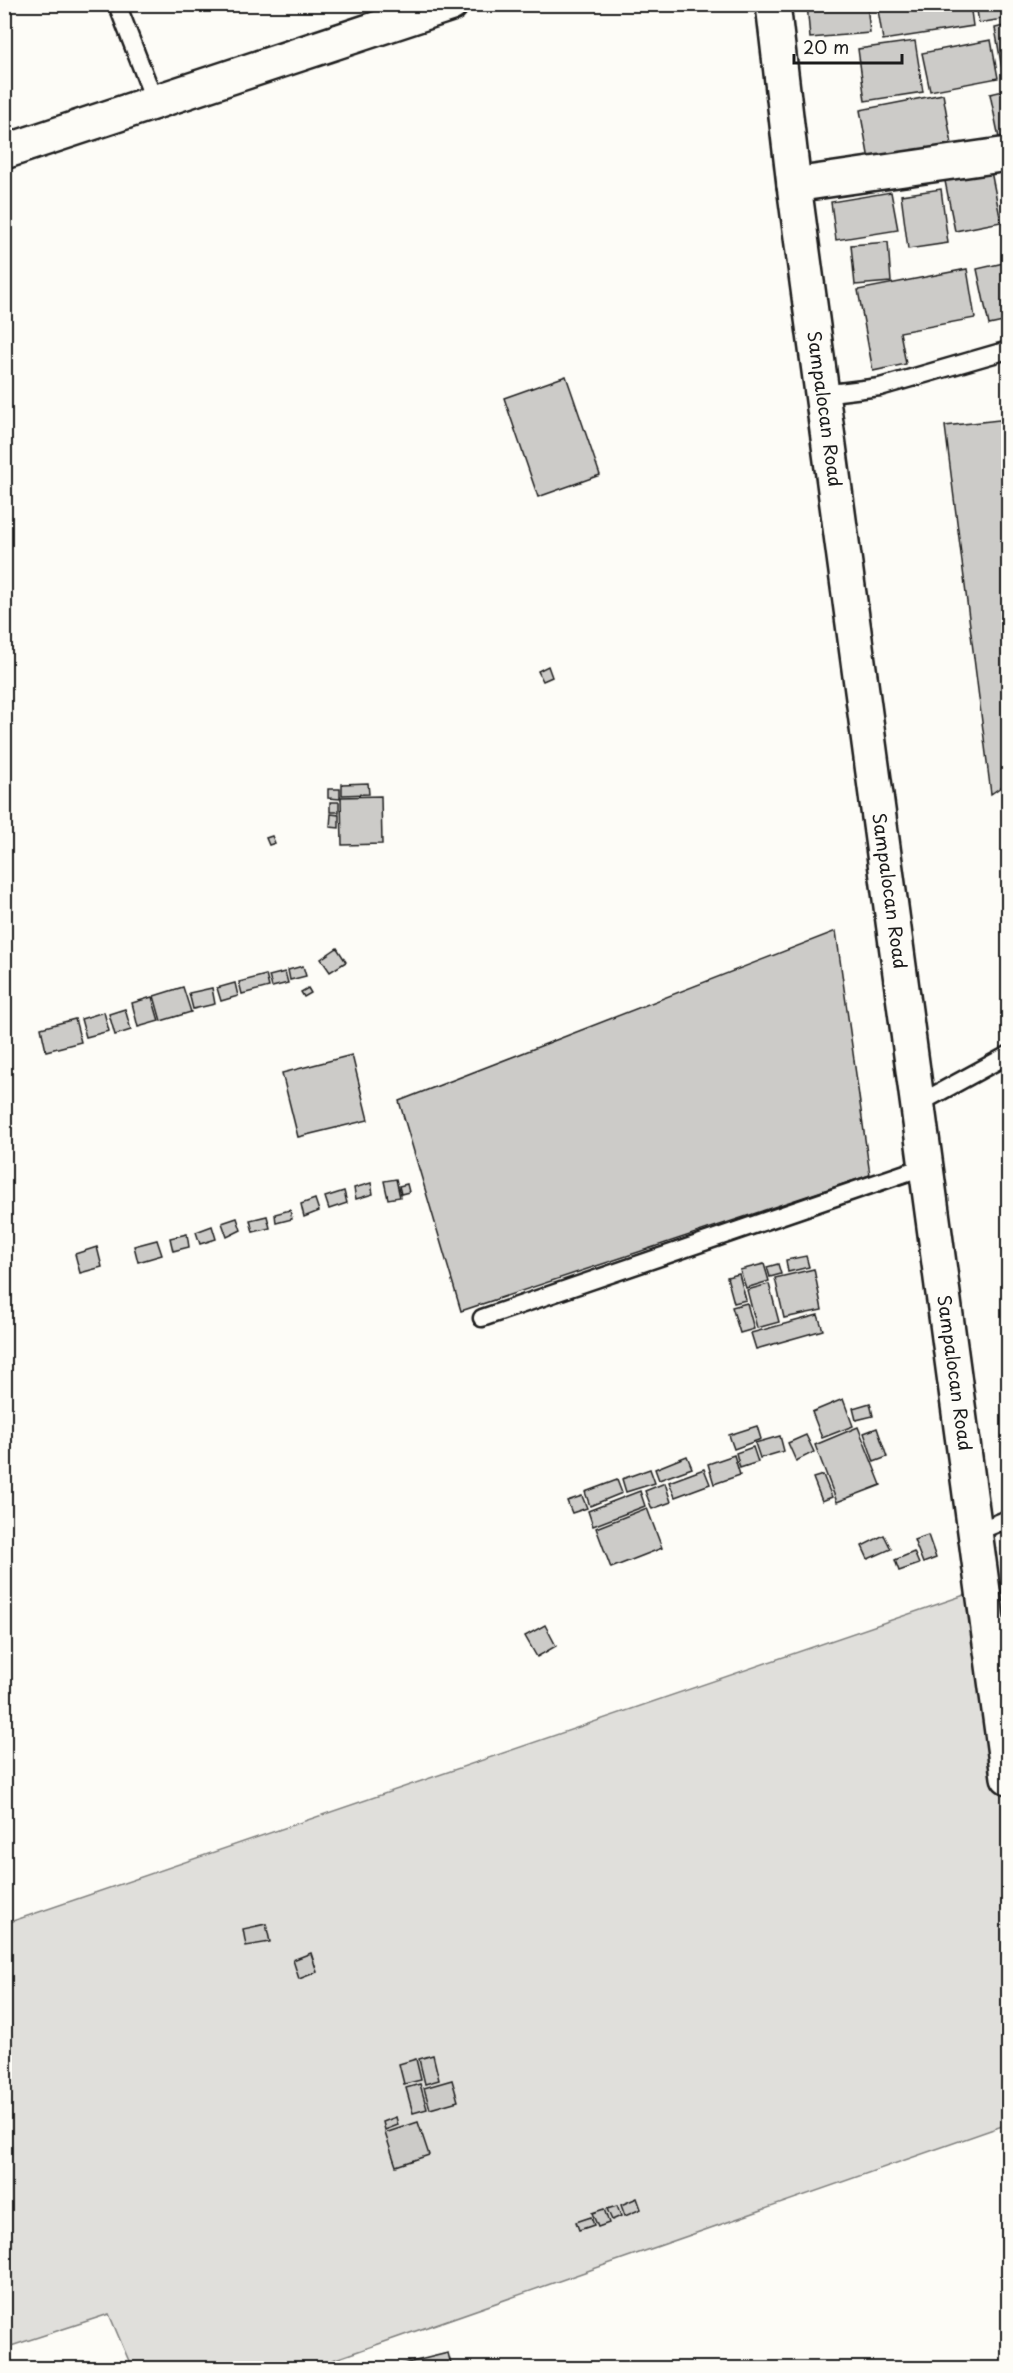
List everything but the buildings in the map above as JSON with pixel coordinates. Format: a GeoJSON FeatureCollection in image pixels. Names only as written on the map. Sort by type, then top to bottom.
{"type":"FeatureCollection","features":[{"type":"Feature","properties":{"kind":"main road"},"geometry":{"type":"LineString","coordinates":[[4,152],[155,102],[405,12],[451,4]]}},
{"type":"Feature","properties":{"kind":"main road","name":"Sampalocan Road"},"geometry":{"type":"LineString","coordinates":[[773,4],[794,185],[1008,1777]]}},
{"type":"Feature","properties":{"kind":"main road"},"geometry":{"type":"LineString","coordinates":[[794,185],[1008,154]]}},
{"type":"Feature","properties":{"kind":"lane"},"geometry":{"type":"LineString","coordinates":[[117,4],[155,102]]}},
{"type":"Feature","properties":{"kind":"lane"},"geometry":{"type":"LineString","coordinates":[[822,394],[880,387],[1008,350]]}},
{"type":"Feature","properties":{"kind":"lane"},"geometry":{"type":"LineString","coordinates":[[918,1104],[1008,1054]]}},
{"type":"Feature","properties":{"kind":"lane"},"geometry":{"type":"LineString","coordinates":[[482,1318],[927,1166]]}},
{"type":"Feature","properties":{"kind":"lane"},"geometry":{"type":"LineString","coordinates":[[976,1532],[1008,1519]]}},
{"type":"Feature","properties":{"kind":"shaded area"},"geometry":{"type":"Polygon","coordinates":[[[979,1590],[1008,1821],[1008,2124],[310,2368],[132,2368],[109,2314],[5,2348],[4,1924],[979,1590]]]}}]}
